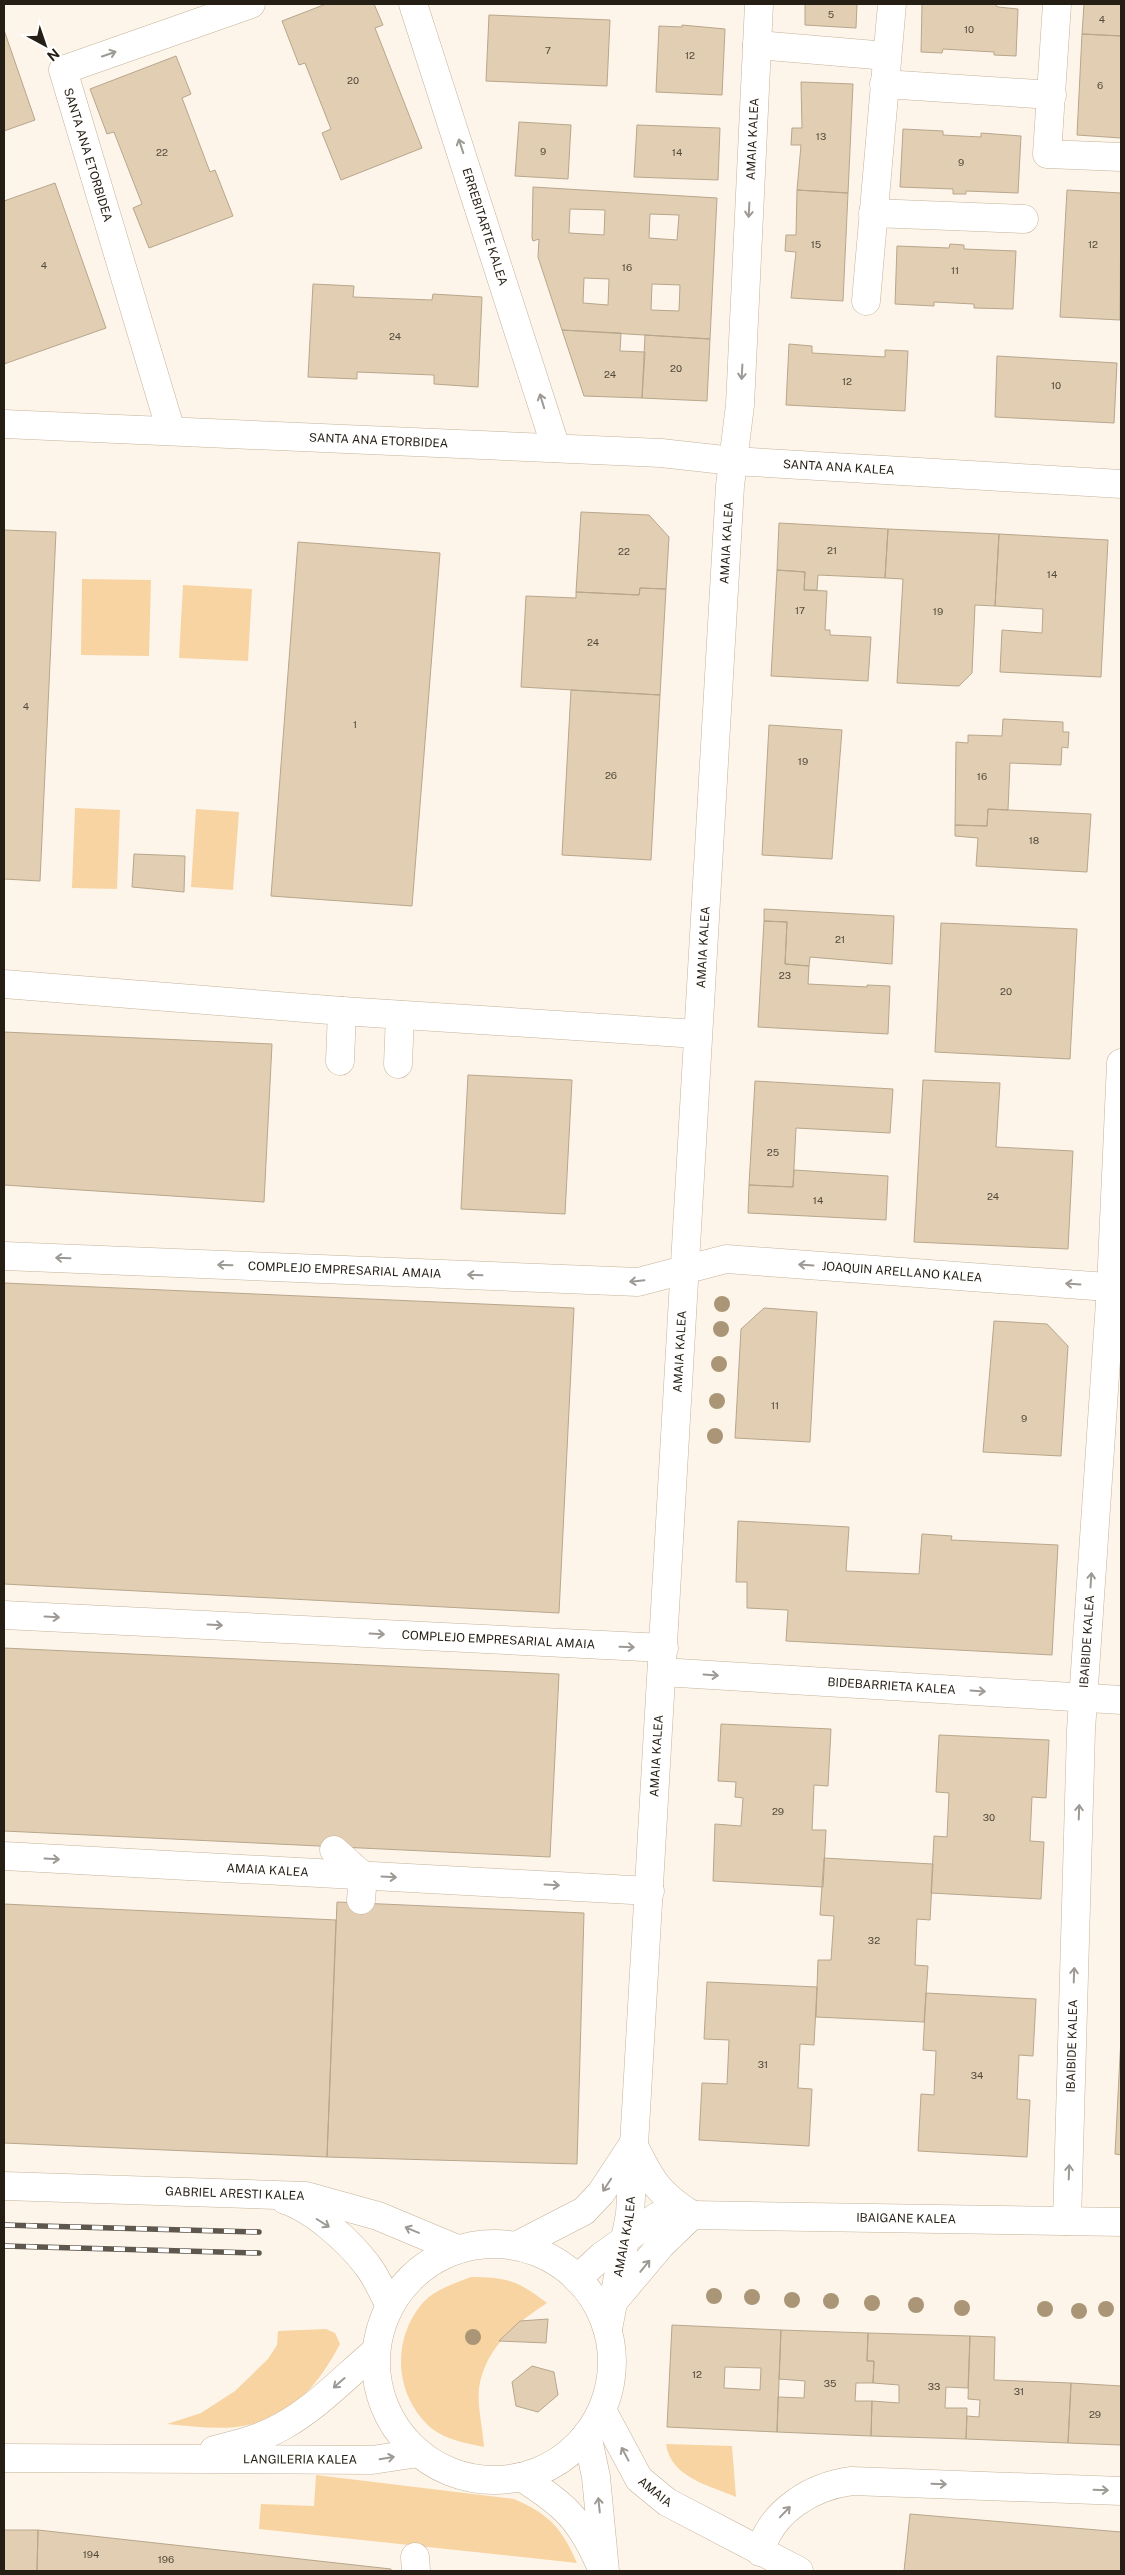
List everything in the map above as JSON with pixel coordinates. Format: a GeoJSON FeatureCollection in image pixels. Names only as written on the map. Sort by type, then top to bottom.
{"type":"FeatureCollection","features":[{"type":"Feature","properties":{"kind":"street","name":"SANTA ANA ETORBIDEA"},"geometry":{"type":"LineString","coordinates":[[171,431],[63,70],[251,4]]}},
{"type":"Feature","properties":{"kind":"street","name":"ERREBITARTE KALEA"},"geometry":{"type":"LineString","coordinates":[[414,4],[556,448]]}},
{"type":"Feature","properties":{"kind":"street","name":"AMAIA KALEA"},"geometry":{"type":"LineString","coordinates":[[608,2329],[630,2214],[650,1891],[697,1034],[733,461],[740,405],[759,4]]}},
{"type":"Feature","properties":{"kind":"street"},"geometry":{"type":"LineString","coordinates":[[866,301],[892,4]]}},
{"type":"Feature","properties":{"kind":"street"},"geometry":{"type":"LineString","coordinates":[[1058,4],[1048,154],[1121,157]]}},
{"type":"Feature","properties":{"kind":"street"},"geometry":{"type":"LineString","coordinates":[[757,45],[887,56]]}},
{"type":"Feature","properties":{"kind":"street"},"geometry":{"type":"LineString","coordinates":[[884,84],[1052,95]]}},
{"type":"Feature","properties":{"kind":"street"},"geometry":{"type":"LineString","coordinates":[[873,213],[1024,219]]}},
{"type":"Feature","properties":{"kind":"street","name":"SANTA ANA ETORBIDEA"},"geometry":{"type":"LineString","coordinates":[[4,424],[556,448]]}},
{"type":"Feature","properties":{"kind":"street","name":"SANTA ANA KALEA"},"geometry":{"type":"LineString","coordinates":[[556,448],[661,453],[733,461],[1121,484]]}},
{"type":"Feature","properties":{"kind":"street"},"geometry":{"type":"LineString","coordinates":[[4,984],[342,1011],[697,1034]]}},
{"type":"Feature","properties":{"kind":"street"},"geometry":{"type":"LineString","coordinates":[[340,1061],[342,1011]]}},
{"type":"Feature","properties":{"kind":"street"},"geometry":{"type":"LineString","coordinates":[[398,1064],[400,1015]]}},
{"type":"Feature","properties":{"kind":"street","name":"IBAIBIDE KALEA"},"geometry":{"type":"LineString","coordinates":[[1067,2221],[1083,1698],[1116,1288],[1121,1063]]}},
{"type":"Feature","properties":{"kind":"street","name":"COMPLEJO EMPRESARIAL AMAIA"},"geometry":{"type":"LineString","coordinates":[[4,1256],[638,1282],[684,1269]]}},
{"type":"Feature","properties":{"kind":"street","name":"JOAQUIN ARELLANO KALEA"},"geometry":{"type":"LineString","coordinates":[[684,1269],[726,1259],[1116,1288]]}},
{"type":"Feature","properties":{"kind":"street","name":"COMPLEJO EMPRESARIAL AMAIA"},"geometry":{"type":"LineString","coordinates":[[4,1615],[663,1660]]}},
{"type":"Feature","properties":{"kind":"street","name":"BIDEBARRIETA KALEA"},"geometry":{"type":"LineString","coordinates":[[663,1660],[1121,1700]]}},
{"type":"Feature","properties":{"kind":"street"},"geometry":{"type":"LineString","coordinates":[[334,1850],[362,1888]]}},
{"type":"Feature","properties":{"kind":"street","name":"AMAIA KALEA"},"geometry":{"type":"LineString","coordinates":[[4,1856],[362,1888],[650,1891]]}},
{"type":"Feature","properties":{"kind":"street","name":"AMAIA KALEA"},"geometry":{"type":"LineString","coordinates":[[518,2245],[584,2211],[601,2193],[633,2144]]}},
{"type":"Feature","properties":{"kind":"street"},"geometry":{"type":"LineString","coordinates":[[613,2302],[661,2245],[692,2215],[666,2199],[651,2181],[633,2144]]}},
{"type":"Feature","properties":{"kind":"street","name":"GABRIEL ARESTI KALEA"},"geometry":{"type":"LineString","coordinates":[[4,2186],[264,2193],[306,2196],[378,2216],[457,2249]]}},
{"type":"Feature","properties":{"kind":"street"},"geometry":{"type":"LineString","coordinates":[[264,2193],[292,2202],[333,2229],[368,2265],[390,2306]]}},
{"type":"Feature","properties":{"kind":"street","name":"IBAIGANE KALEA"},"geometry":{"type":"LineString","coordinates":[[577,2279],[602,2256],[658,2216],[1121,2222]]}},
{"type":"Feature","properties":{"kind":"street"},"geometry":{"type":"LineString","coordinates":[[487,2244],[518,2245],[558,2262],[589,2291],[608,2329],[612,2356],[611,2375],[602,2410],[587,2434],[558,2461],[521,2477],[489,2480],[457,2474],[428,2460],[399,2432],[385,2407],[377,2379],[376,2351],[390,2306],[407,2282],[430,2262],[457,2249],[487,2244]]}},
{"type":"Feature","properties":{"kind":"street","name":"LANGILERIA KALEA"},"geometry":{"type":"LineString","coordinates":[[181,2459],[254,2439],[283,2426],[306,2411],[376,2351]]}},
{"type":"Feature","properties":{"kind":"street","name":"AMAIA"},"geometry":{"type":"LineString","coordinates":[[602,2410],[639,2479],[667,2502],[715,2527],[767,2562],[799,2571]]}},
{"type":"Feature","properties":{"kind":"street"},"geometry":{"type":"LineString","coordinates":[[587,2434],[596,2477],[604,2571]]}},
{"type":"Feature","properties":{"kind":"street","name":"LANGILERIA KALEA"},"geometry":{"type":"LineString","coordinates":[[4,2458],[372,2460],[419,2453]]}},
{"type":"Feature","properties":{"kind":"street"},"geometry":{"type":"LineString","coordinates":[[521,2477],[557,2500],[586,2534],[604,2571]]}},
{"type":"Feature","properties":{"kind":"street"},"geometry":{"type":"LineString","coordinates":[[767,2562],[764,2536],[788,2508],[808,2494],[833,2483],[852,2481],[1121,2491]]}},
{"type":"Feature","properties":{"kind":"shaded area"},"geometry":{"type":"Polygon","coordinates":[[[82,579],[151,580],[149,656],[81,655],[82,579]]]}},
{"type":"Feature","properties":{"kind":"shaded area"},"geometry":{"type":"Polygon","coordinates":[[[183,585],[252,589],[248,661],[179,658],[183,585]]]}},
{"type":"Feature","properties":{"kind":"shaded area"},"geometry":{"type":"Polygon","coordinates":[[[75,808],[120,810],[117,889],[72,888],[75,808]]]}},
{"type":"Feature","properties":{"kind":"shaded area"},"geometry":{"type":"Polygon","coordinates":[[[196,809],[239,812],[233,890],[191,887],[196,809]]]}},
{"type":"Feature","properties":{"kind":"shaded area"},"geometry":{"type":"Polygon","coordinates":[[[471,2277],[503,2279],[512,2282],[520,2285],[547,2303],[503,2338],[482,2374],[479,2388],[479,2410],[484,2447],[450,2438],[431,2428],[419,2415],[410,2400],[404,2385],[401,2368],[401,2352],[405,2335],[411,2320],[421,2305],[437,2291],[471,2277]]]}},
{"type":"Feature","properties":{"kind":"shaded area"},"geometry":{"type":"Polygon","coordinates":[[[326,2329],[335,2333],[340,2344],[314,2384],[292,2406],[279,2414],[264,2421],[228,2428],[167,2424],[201,2413],[235,2391],[268,2359],[277,2345],[278,2331],[326,2329]]]}},
{"type":"Feature","properties":{"kind":"shaded area"},"geometry":{"type":"Polygon","coordinates":[[[666,2444],[732,2446],[736,2497],[703,2484],[683,2473],[669,2456],[666,2444]]]}},
{"type":"Feature","properties":{"kind":"shaded area"},"geometry":{"type":"Polygon","coordinates":[[[316,2475],[514,2499],[546,2517],[560,2531],[577,2563],[259,2529],[261,2504],[314,2506],[316,2475]]]}},
{"type":"Feature","properties":{"kind":"building"},"geometry":{"type":"Polygon","coordinates":[[[326,4],[374,4],[383,25],[375,28],[422,148],[341,180],[322,133],[331,129],[305,63],[299,65],[282,21],[326,4]]]}},
{"type":"Feature","properties":{"kind":"building"},"geometry":{"type":"Polygon","coordinates":[[[805,4],[857,4],[856,28],[805,25],[805,4]]]}},
{"type":"Feature","properties":{"kind":"building"},"geometry":{"type":"Polygon","coordinates":[[[922,4],[994,4],[998,7],[1018,9],[1016,56],[994,55],[994,52],[943,49],[942,53],[921,52],[922,4]]]}},
{"type":"Feature","properties":{"kind":"building"},"geometry":{"type":"Polygon","coordinates":[[[1084,4],[1121,4],[1121,36],[1082,34],[1084,4]]]}},
{"type":"Feature","properties":{"kind":"building"},"geometry":{"type":"Polygon","coordinates":[[[489,15],[610,20],[607,86],[486,81],[489,15]]]}},
{"type":"Feature","properties":{"kind":"building"},"geometry":{"type":"Polygon","coordinates":[[[682,25],[725,29],[722,95],[656,92],[659,26],[682,27],[682,25]]]}},
{"type":"Feature","properties":{"kind":"building"},"geometry":{"type":"Polygon","coordinates":[[[4,30],[35,120],[4,131],[4,30]]]}},
{"type":"Feature","properties":{"kind":"building"},"geometry":{"type":"Polygon","coordinates":[[[1082,34],[1121,36],[1121,138],[1077,135],[1082,34]]]}},
{"type":"Feature","properties":{"kind":"building"},"geometry":{"type":"Polygon","coordinates":[[[176,56],[191,94],[182,98],[210,172],[215,170],[233,216],[149,248],[133,208],[142,204],[114,132],[107,134],[90,89],[176,56]]]}},
{"type":"Feature","properties":{"kind":"building"},"geometry":{"type":"Polygon","coordinates":[[[801,82],[853,84],[848,193],[797,190],[801,145],[791,145],[792,128],[802,128],[801,82]]]}},
{"type":"Feature","properties":{"kind":"building"},"geometry":{"type":"Polygon","coordinates":[[[519,122],[571,125],[568,179],[515,176],[519,122]]]}},
{"type":"Feature","properties":{"kind":"building"},"geometry":{"type":"Polygon","coordinates":[[[637,125],[720,128],[718,180],[634,177],[637,125]]]}},
{"type":"Feature","properties":{"kind":"building"},"geometry":{"type":"Polygon","coordinates":[[[903,129],[943,131],[943,135],[981,137],[981,133],[1021,136],[1018,193],[966,191],[966,194],[953,194],[953,189],[900,187],[903,129]]]}},
{"type":"Feature","properties":{"kind":"building"},"geometry":{"type":"Polygon","coordinates":[[[55,183],[106,328],[4,364],[4,201],[55,183]]]}},
{"type":"Feature","properties":{"kind":"building"},"geometry":{"type":"Polygon","coordinates":[[[533,187],[717,198],[710,339],[562,330],[538,257],[539,239],[533,241],[533,187]],[[570,209],[569,233],[604,235],[605,210],[570,209]],[[650,214],[649,238],[677,240],[679,215],[650,214]],[[584,278],[583,303],[608,305],[609,279],[584,278]],[[652,284],[651,310],[679,311],[680,285],[652,284]]]}},
{"type":"Feature","properties":{"kind":"building"},"geometry":{"type":"Polygon","coordinates":[[[797,190],[848,193],[843,301],[791,298],[796,252],[785,251],[786,235],[796,235],[797,190]]]}},
{"type":"Feature","properties":{"kind":"building"},"geometry":{"type":"Polygon","coordinates":[[[1067,190],[1121,193],[1120,320],[1060,317],[1067,190]]]}},
{"type":"Feature","properties":{"kind":"building"},"geometry":{"type":"Polygon","coordinates":[[[950,244],[964,245],[964,249],[1016,251],[1013,309],[974,308],[974,304],[934,302],[934,306],[895,304],[897,246],[949,248],[950,244]]]}},
{"type":"Feature","properties":{"kind":"building"},"geometry":{"type":"Polygon","coordinates":[[[313,284],[354,286],[353,297],[432,300],[433,294],[482,297],[478,387],[434,384],[434,375],[357,372],[357,379],[308,377],[313,284]]]}},
{"type":"Feature","properties":{"kind":"building"},"geometry":{"type":"Polygon","coordinates":[[[562,330],[621,333],[620,351],[645,352],[642,398],[584,396],[562,330]]]}},
{"type":"Feature","properties":{"kind":"building"},"geometry":{"type":"Polygon","coordinates":[[[645,335],[710,339],[707,401],[642,398],[645,335]]]}},
{"type":"Feature","properties":{"kind":"building"},"geometry":{"type":"Polygon","coordinates":[[[789,344],[812,346],[812,353],[885,357],[885,350],[908,351],[905,411],[786,405],[789,344]]]}},
{"type":"Feature","properties":{"kind":"building"},"geometry":{"type":"Polygon","coordinates":[[[997,356],[1117,363],[1114,423],[995,417],[997,356]]]}},
{"type":"Feature","properties":{"kind":"building"},"geometry":{"type":"Polygon","coordinates":[[[581,512],[649,515],[669,537],[666,589],[640,588],[639,595],[576,592],[581,512]]]}},
{"type":"Feature","properties":{"kind":"building"},"geometry":{"type":"Polygon","coordinates":[[[779,523],[888,529],[885,578],[818,575],[817,590],[804,590],[805,572],[777,570],[779,523]]]}},
{"type":"Feature","properties":{"kind":"building"},"geometry":{"type":"Polygon","coordinates":[[[888,529],[999,534],[995,606],[975,605],[972,673],[959,686],[897,683],[903,579],[885,578],[888,529]]]}},
{"type":"Feature","properties":{"kind":"building"},"geometry":{"type":"Polygon","coordinates":[[[4,530],[56,532],[40,881],[4,879],[4,530]]]}},
{"type":"Feature","properties":{"kind":"building"},"geometry":{"type":"Polygon","coordinates":[[[999,534],[1108,540],[1101,677],[1000,672],[1002,630],[1042,633],[1043,609],[995,606],[999,534]]]}},
{"type":"Feature","properties":{"kind":"building"},"geometry":{"type":"Polygon","coordinates":[[[298,542],[440,553],[412,906],[271,896],[298,542]]]}},
{"type":"Feature","properties":{"kind":"building"},"geometry":{"type":"Polygon","coordinates":[[[777,570],[805,572],[804,590],[827,591],[825,630],[830,630],[830,635],[871,637],[868,681],[771,676],[777,570]]]}},
{"type":"Feature","properties":{"kind":"building"},"geometry":{"type":"Polygon","coordinates":[[[640,588],[666,589],[660,695],[521,687],[526,596],[576,598],[576,592],[639,595],[640,588]]]}},
{"type":"Feature","properties":{"kind":"building"},"geometry":{"type":"Polygon","coordinates":[[[571,690],[660,695],[651,860],[562,855],[571,690]]]}},
{"type":"Feature","properties":{"kind":"building"},"geometry":{"type":"Polygon","coordinates":[[[1003,719],[1063,722],[1063,732],[1069,732],[1068,748],[1062,747],[1061,765],[1010,763],[1008,810],[988,809],[987,826],[955,825],[956,742],[968,743],[968,735],[1002,736],[1003,719]]]}},
{"type":"Feature","properties":{"kind":"building"},"geometry":{"type":"Polygon","coordinates":[[[769,725],[842,730],[832,859],[762,855],[769,725]]]}},
{"type":"Feature","properties":{"kind":"building"},"geometry":{"type":"Polygon","coordinates":[[[988,809],[1091,814],[1087,872],[976,866],[978,838],[955,836],[955,825],[987,826],[988,809]]]}},
{"type":"Feature","properties":{"kind":"building"},"geometry":{"type":"Polygon","coordinates":[[[134,854],[185,856],[184,892],[132,887],[134,854]]]}},
{"type":"Feature","properties":{"kind":"building"},"geometry":{"type":"Polygon","coordinates":[[[764,909],[894,916],[892,964],[810,957],[809,966],[785,964],[787,922],[764,921],[764,909]]]}},
{"type":"Feature","properties":{"kind":"building"},"geometry":{"type":"Polygon","coordinates":[[[764,921],[787,922],[785,964],[809,966],[808,984],[867,987],[867,985],[890,986],[888,1034],[758,1027],[764,921]]]}},
{"type":"Feature","properties":{"kind":"building"},"geometry":{"type":"Polygon","coordinates":[[[941,923],[1077,929],[1070,1059],[935,1052],[941,923]]]}},
{"type":"Feature","properties":{"kind":"building"},"geometry":{"type":"Polygon","coordinates":[[[4,1032],[272,1044],[264,1202],[4,1185],[4,1032]]]}},
{"type":"Feature","properties":{"kind":"building"},"geometry":{"type":"Polygon","coordinates":[[[468,1075],[572,1080],[565,1214],[461,1209],[468,1075]]]}},
{"type":"Feature","properties":{"kind":"building"},"geometry":{"type":"Polygon","coordinates":[[[923,1080],[1000,1083],[996,1147],[1073,1151],[1068,1249],[914,1242],[923,1080]]]}},
{"type":"Feature","properties":{"kind":"building"},"geometry":{"type":"Polygon","coordinates":[[[755,1081],[893,1089],[890,1133],[796,1128],[793,1187],[749,1185],[755,1081]]]}},
{"type":"Feature","properties":{"kind":"building"},"geometry":{"type":"Polygon","coordinates":[[[794,1170],[888,1176],[886,1220],[748,1213],[749,1185],[793,1187],[794,1170]]]}},
{"type":"Feature","properties":{"kind":"building"},"geometry":{"type":"Polygon","coordinates":[[[4,1283],[574,1308],[559,1613],[4,1584],[4,1283]]]}},
{"type":"Feature","properties":{"kind":"building"},"geometry":{"type":"Polygon","coordinates":[[[764,1308],[817,1312],[810,1442],[735,1438],[741,1329],[764,1308]]]}},
{"type":"Feature","properties":{"kind":"building"},"geometry":{"type":"Polygon","coordinates":[[[994,1321],[1047,1324],[1068,1346],[1061,1456],[983,1452],[994,1321]]]}},
{"type":"Feature","properties":{"kind":"building"},"geometry":{"type":"Polygon","coordinates":[[[738,1521],[849,1527],[846,1571],[919,1574],[922,1534],[952,1536],[951,1540],[1058,1545],[1052,1655],[786,1641],[788,1610],[747,1608],[747,1582],[736,1582],[738,1521]]]}},
{"type":"Feature","properties":{"kind":"building"},"geometry":{"type":"Polygon","coordinates":[[[4,1648],[559,1674],[550,1857],[4,1831],[4,1648]]]}},
{"type":"Feature","properties":{"kind":"building"},"geometry":{"type":"Polygon","coordinates":[[[721,1724],[831,1729],[828,1786],[814,1785],[812,1830],[826,1830],[823,1887],[713,1881],[715,1824],[741,1826],[743,1798],[735,1797],[736,1782],[718,1781],[721,1724]]]}},
{"type":"Feature","properties":{"kind":"building"},"geometry":{"type":"Polygon","coordinates":[[[939,1735],[1049,1740],[1046,1798],[1032,1797],[1030,1841],[1044,1842],[1041,1899],[931,1893],[934,1836],[947,1837],[949,1793],[936,1792],[939,1735]]]}},
{"type":"Feature","properties":{"kind":"building"},"geometry":{"type":"Polygon","coordinates":[[[824,1858],[933,1864],[930,1920],[917,1919],[915,1965],[928,1966],[924,2022],[816,2017],[818,1960],[831,1960],[834,1916],[820,1915],[824,1858]]]}},
{"type":"Feature","properties":{"kind":"building"},"geometry":{"type":"Polygon","coordinates":[[[337,1902],[584,1913],[577,2164],[327,2157],[337,1902]]]}},
{"type":"Feature","properties":{"kind":"building"},"geometry":{"type":"Polygon","coordinates":[[[4,1904],[336,1920],[327,2157],[4,2143],[4,1904]]]}},
{"type":"Feature","properties":{"kind":"building"},"geometry":{"type":"Polygon","coordinates":[[[707,1982],[817,1987],[814,2045],[800,2044],[798,2088],[812,2089],[809,2146],[699,2140],[702,2083],[727,2084],[729,2040],[704,2039],[707,1982]]]}},
{"type":"Feature","properties":{"kind":"building"},"geometry":{"type":"Polygon","coordinates":[[[926,1993],[1036,1999],[1033,2056],[1019,2055],[1017,2099],[1030,2100],[1027,2157],[918,2151],[921,2094],[934,2095],[936,2051],[923,2050],[926,1993]]]}},
{"type":"Feature","properties":{"kind":"building"},"geometry":{"type":"Polygon","coordinates":[[[1121,2037],[1121,2155],[1115,2154],[1121,2037]]]}},
{"type":"Feature","properties":{"kind":"building"},"geometry":{"type":"Polygon","coordinates":[[[548,2319],[546,2343],[499,2341],[520,2321],[548,2319]]]}},
{"type":"Feature","properties":{"kind":"building"},"geometry":{"type":"Polygon","coordinates":[[[672,2325],[781,2330],[777,2432],[667,2427],[672,2325]],[[725,2367],[724,2388],[760,2390],[761,2368],[725,2367]]]}},
{"type":"Feature","properties":{"kind":"building"},"geometry":{"type":"Polygon","coordinates":[[[781,2330],[868,2333],[867,2361],[874,2361],[873,2383],[856,2383],[855,2401],[872,2401],[871,2436],[777,2432],[778,2397],[804,2398],[805,2381],[779,2379],[781,2330]]]}},
{"type":"Feature","properties":{"kind":"building"},"geometry":{"type":"Polygon","coordinates":[[[868,2333],[970,2336],[968,2388],[946,2387],[945,2408],[967,2408],[966,2439],[871,2436],[872,2401],[899,2403],[899,2385],[873,2383],[874,2361],[867,2361],[868,2333]]]}},
{"type":"Feature","properties":{"kind":"building"},"geometry":{"type":"Polygon","coordinates":[[[970,2336],[995,2337],[994,2380],[1071,2383],[1068,2443],[966,2439],[967,2416],[979,2417],[980,2400],[968,2399],[970,2336]]]}},
{"type":"Feature","properties":{"kind":"building"},"geometry":{"type":"Polygon","coordinates":[[[532,2366],[554,2372],[558,2395],[538,2412],[516,2406],[512,2382],[532,2366]]]}},
{"type":"Feature","properties":{"kind":"building"},"geometry":{"type":"Polygon","coordinates":[[[1071,2383],[1121,2386],[1121,2445],[1068,2443],[1071,2383]]]}},
{"type":"Feature","properties":{"kind":"building"},"geometry":{"type":"Polygon","coordinates":[[[910,2514],[1121,2532],[1121,2571],[904,2571],[910,2514]]]}},
{"type":"Feature","properties":{"kind":"building"},"geometry":{"type":"Polygon","coordinates":[[[4,2530],[38,2530],[37,2571],[4,2571],[4,2530]]]}},
{"type":"Feature","properties":{"kind":"building"},"geometry":{"type":"Polygon","coordinates":[[[38,2530],[391,2569],[391,2571],[37,2571],[38,2530]]]}},
{"type":"Feature","properties":{"kind":"railway"},"geometry":{"type":"LineString","coordinates":[[4,2225],[259,2232]]}},
{"type":"Feature","properties":{"kind":"railway"},"geometry":{"type":"LineString","coordinates":[[4,2246],[259,2253]]}}]}
